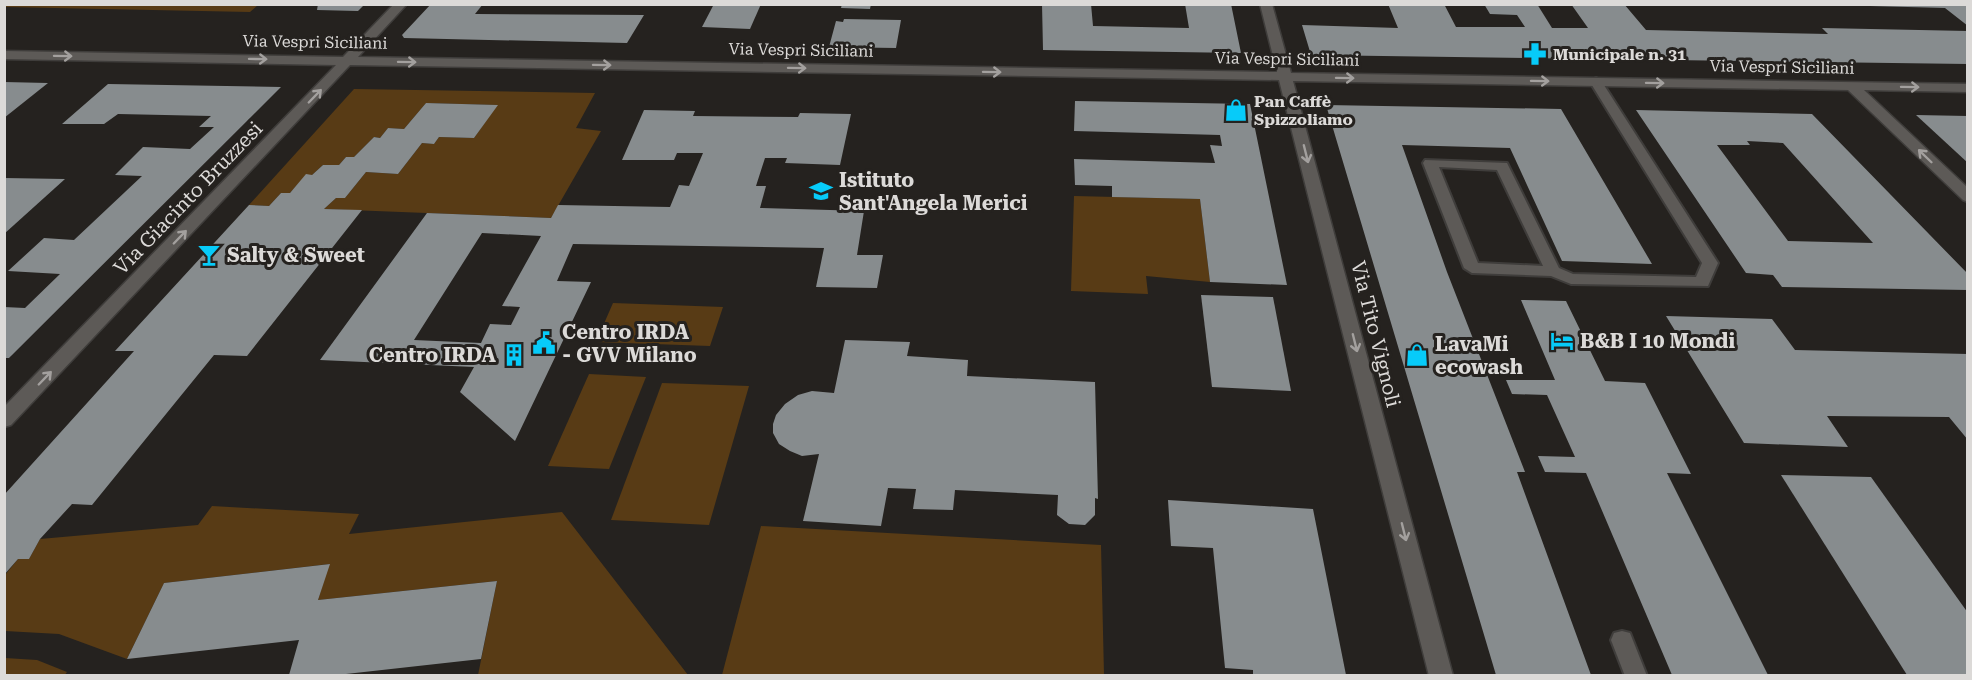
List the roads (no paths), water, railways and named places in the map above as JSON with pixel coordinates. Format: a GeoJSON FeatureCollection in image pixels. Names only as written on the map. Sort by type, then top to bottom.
{"type":"FeatureCollection","features":[{"type":"Feature","properties":{"kind":"street","name":"Via Giacinto Bruzzesi"},"geometry":{"type":"LineString","coordinates":[[4,420],[401,4]]}},
{"type":"Feature","properties":{"kind":"street","name":"Via Tito Vignoli"},"geometry":{"type":"LineString","coordinates":[[1266,4],[1287,77],[1441,675]]}},
{"type":"Feature","properties":{"kind":"street","name":"Via Vespri Siciliani"},"geometry":{"type":"LineString","coordinates":[[4,55],[1968,88]]}},
{"type":"Feature","properties":{"kind":"street"},"geometry":{"type":"LineString","coordinates":[[1852,86],[1968,197]]}},
{"type":"Feature","properties":{"kind":"lane"},"geometry":{"type":"LineString","coordinates":[[1553,271],[1502,166],[1431,164],[1472,268],[1553,271],[1572,279],[1702,282],[1710,264],[1596,82]]}},
{"type":"Feature","properties":{"kind":"lane"},"geometry":{"type":"LineString","coordinates":[[1622,640],[1636,675]]}},
{"type":"Feature","properties":{"kind":"place","name":"Municipale n. 31"},"geometry":{"type":"Point","coordinates":[1535,54]}},
{"type":"Feature","properties":{"kind":"place","name":"Pan Caffè Spizzoliamo"},"geometry":{"type":"Point","coordinates":[1236,110]}},
{"type":"Feature","properties":{"kind":"place","name":"Istituto Sant'Angela Merici"},"geometry":{"type":"Point","coordinates":[821,191]}},
{"type":"Feature","properties":{"kind":"place","name":"Salty & Sweet"},"geometry":{"type":"Point","coordinates":[209,255]}},
{"type":"Feature","properties":{"kind":"place","name":"B&B I 10 Mondi"},"geometry":{"type":"Point","coordinates":[1562,341]}},
{"type":"Feature","properties":{"kind":"place","name":"Centro IRDA - GVV Milano"},"geometry":{"type":"Point","coordinates":[544,343]}},
{"type":"Feature","properties":{"kind":"place","name":"Centro IRDA"},"geometry":{"type":"Point","coordinates":[514,355]}},
{"type":"Feature","properties":{"kind":"place","name":"LavaMi ecowash"},"geometry":{"type":"Point","coordinates":[1417,355]}}]}
